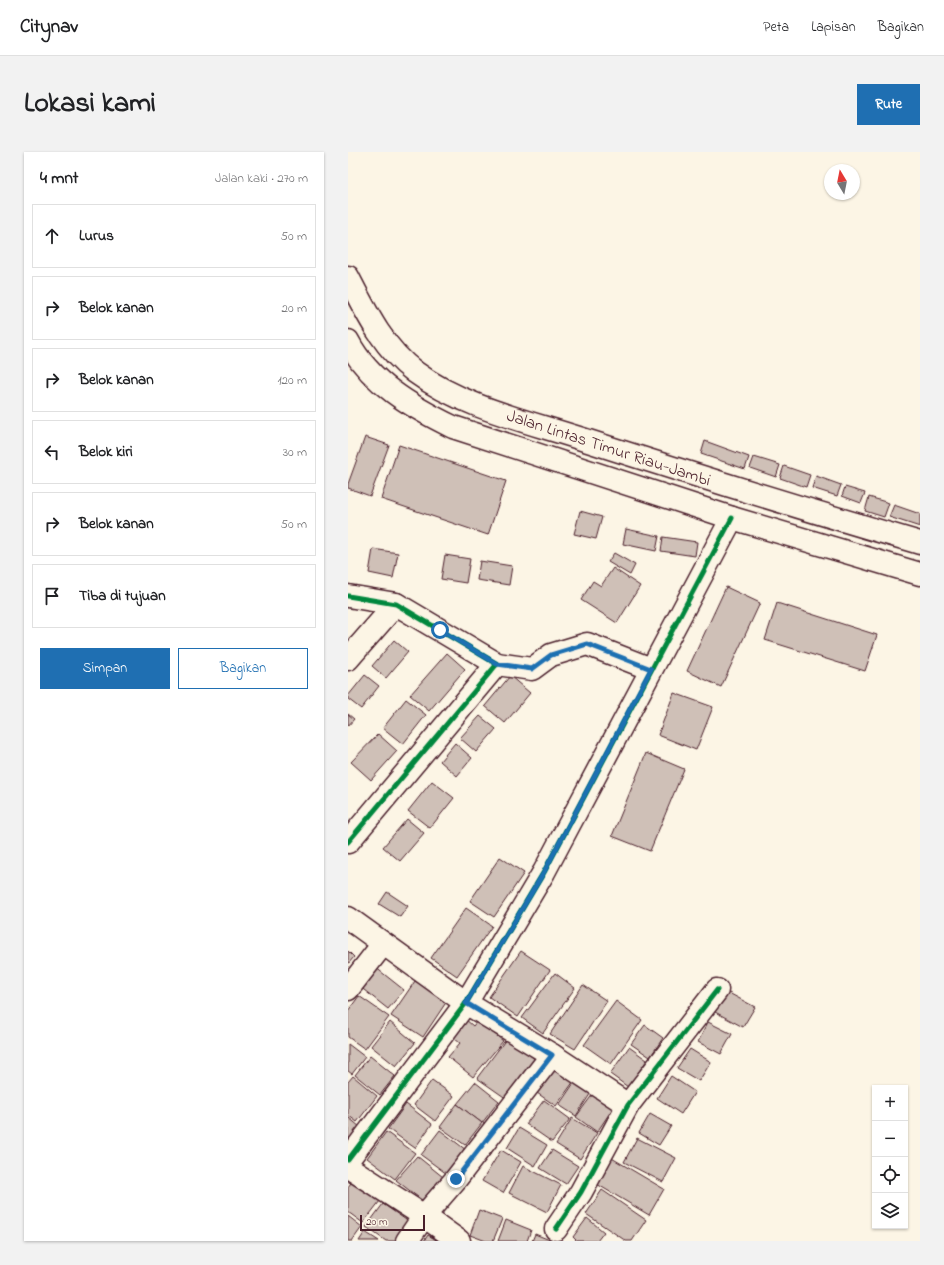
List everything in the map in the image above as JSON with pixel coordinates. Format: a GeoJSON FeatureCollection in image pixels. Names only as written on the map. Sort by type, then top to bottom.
{"type":"FeatureCollection","features":[{"type":"Feature","properties":{"kind":"main road","name":"Jalan Lintas Timur Riau-Jambi"},"geometry":{"type":"LineString","coordinates":[[348,277],[375,330],[394,353],[415,372],[464,400],[741,490],[920,544]]}},
{"type":"Feature","properties":{"kind":"main road","name":"Jalan Lintas Timur Riau-Jambi"},"geometry":{"type":"LineString","coordinates":[[348,341],[372,373],[396,396],[452,427],[732,518],[920,574]]}},
{"type":"Feature","properties":{"kind":"main road"},"geometry":{"type":"LineString","coordinates":[[348,1160],[466,1003],[544,872],[732,518]]}},
{"type":"Feature","properties":{"kind":"main road"},"geometry":{"type":"LineString","coordinates":[[348,596],[396,604],[497,664],[532,669],[551,655],[587,644],[651,669]]}},
{"type":"Feature","properties":{"kind":"main road"},"geometry":{"type":"LineString","coordinates":[[348,659],[396,604]]}},
{"type":"Feature","properties":{"kind":"main road"},"geometry":{"type":"LineString","coordinates":[[348,842],[497,664]]}},
{"type":"Feature","properties":{"kind":"main road"},"geometry":{"type":"LineString","coordinates":[[348,918],[466,1003],[552,1055],[628,1105]]}},
{"type":"Feature","properties":{"kind":"main road"},"geometry":{"type":"LineString","coordinates":[[348,990],[383,944]]}},
{"type":"Feature","properties":{"kind":"main road"},"geometry":{"type":"LineString","coordinates":[[556,1229],[581,1192],[628,1105],[717,990]]}},
{"type":"Feature","properties":{"kind":"main road"},"geometry":{"type":"LineString","coordinates":[[407,1241],[424,1216],[456,1179],[552,1055]]}},
{"type":"Feature","properties":{"kind":"main road"},"geometry":{"type":"LineString","coordinates":[[348,1167],[424,1216],[458,1241]]}},
{"type":"Feature","properties":{"kind":"building"},"geometry":{"type":"Polygon","coordinates":[[[365,437],[389,445],[370,496],[348,488],[348,484],[365,437]]]}},
{"type":"Feature","properties":{"kind":"building"},"geometry":{"type":"Polygon","coordinates":[[[705,441],[749,457],[745,469],[701,454],[705,441]]]}},
{"type":"Feature","properties":{"kind":"building"},"geometry":{"type":"Polygon","coordinates":[[[399,445],[506,481],[488,535],[381,499],[399,445]]]}},
{"type":"Feature","properties":{"kind":"building"},"geometry":{"type":"Polygon","coordinates":[[[754,457],[780,465],[776,477],[750,468],[754,457]]]}},
{"type":"Feature","properties":{"kind":"building"},"geometry":{"type":"Polygon","coordinates":[[[784,466],[810,475],[806,487],[780,478],[784,466]]]}},
{"type":"Feature","properties":{"kind":"building"},"geometry":{"type":"Polygon","coordinates":[[[816,476],[841,485],[837,496],[812,488],[816,476]]]}},
{"type":"Feature","properties":{"kind":"building"},"geometry":{"type":"Polygon","coordinates":[[[845,487],[865,493],[861,503],[842,496],[845,487]]]}},
{"type":"Feature","properties":{"kind":"building"},"geometry":{"type":"Polygon","coordinates":[[[869,497],[889,503],[884,517],[865,511],[869,497]]]}},
{"type":"Feature","properties":{"kind":"building"},"geometry":{"type":"Polygon","coordinates":[[[894,505],[920,514],[920,527],[889,517],[894,505]]]}},
{"type":"Feature","properties":{"kind":"building"},"geometry":{"type":"Polygon","coordinates":[[[580,511],[602,517],[596,539],[574,534],[580,511]]]}},
{"type":"Feature","properties":{"kind":"building"},"geometry":{"type":"Polygon","coordinates":[[[626,529],[659,536],[656,551],[623,544],[626,529]]]}},
{"type":"Feature","properties":{"kind":"building"},"geometry":{"type":"Polygon","coordinates":[[[663,537],[697,542],[695,556],[661,551],[663,537]]]}},
{"type":"Feature","properties":{"kind":"building"},"geometry":{"type":"Polygon","coordinates":[[[373,549],[398,553],[393,578],[369,573],[373,549]]]}},
{"type":"Feature","properties":{"kind":"building"},"geometry":{"type":"Polygon","coordinates":[[[614,553],[635,565],[630,575],[608,562],[614,553]]]}},
{"type":"Feature","properties":{"kind":"building"},"geometry":{"type":"Polygon","coordinates":[[[445,555],[470,559],[466,583],[441,579],[445,555]]]}},
{"type":"Feature","properties":{"kind":"building"},"geometry":{"type":"Polygon","coordinates":[[[480,561],[512,566],[509,585],[477,580],[480,561]]]}},
{"type":"Feature","properties":{"kind":"building"},"geometry":{"type":"Polygon","coordinates":[[[613,568],[640,586],[617,623],[581,600],[593,581],[601,586],[613,568]]]}},
{"type":"Feature","properties":{"kind":"building"},"geometry":{"type":"Polygon","coordinates":[[[726,587],[760,603],[721,687],[687,671],[726,587]]]}},
{"type":"Feature","properties":{"kind":"building"},"geometry":{"type":"Polygon","coordinates":[[[777,603],[877,635],[865,671],[765,640],[777,603]]]}},
{"type":"Feature","properties":{"kind":"building"},"geometry":{"type":"Polygon","coordinates":[[[394,640],[408,652],[386,678],[372,666],[394,640]]]}},
{"type":"Feature","properties":{"kind":"building"},"geometry":{"type":"Polygon","coordinates":[[[447,653],[465,669],[429,711],[410,695],[447,653]]]}},
{"type":"Feature","properties":{"kind":"building"},"geometry":{"type":"Polygon","coordinates":[[[365,675],[379,686],[361,709],[348,699],[348,696],[365,675]]]}},
{"type":"Feature","properties":{"kind":"building"},"geometry":{"type":"Polygon","coordinates":[[[510,676],[530,693],[505,723],[485,706],[510,676]]]}},
{"type":"Feature","properties":{"kind":"building"},"geometry":{"type":"Polygon","coordinates":[[[674,693],[713,707],[696,750],[658,735],[674,693]]]}},
{"type":"Feature","properties":{"kind":"building"},"geometry":{"type":"Polygon","coordinates":[[[406,699],[426,715],[403,744],[383,728],[406,699]]]}},
{"type":"Feature","properties":{"kind":"building"},"geometry":{"type":"Polygon","coordinates":[[[348,714],[354,719],[348,726],[348,714]]]}},
{"type":"Feature","properties":{"kind":"building"},"geometry":{"type":"Polygon","coordinates":[[[480,716],[496,729],[476,752],[460,738],[480,716]]]}},
{"type":"Feature","properties":{"kind":"building"},"geometry":{"type":"Polygon","coordinates":[[[378,734],[397,751],[371,780],[351,762],[378,734]]]}},
{"type":"Feature","properties":{"kind":"building"},"geometry":{"type":"Polygon","coordinates":[[[455,743],[472,758],[457,776],[440,761],[455,743]]]}},
{"type":"Feature","properties":{"kind":"building"},"geometry":{"type":"Polygon","coordinates":[[[646,753],[684,769],[650,851],[612,836],[646,753]]]}},
{"type":"Feature","properties":{"kind":"building"},"geometry":{"type":"Polygon","coordinates":[[[432,781],[454,798],[430,828],[408,811],[432,781]]]}},
{"type":"Feature","properties":{"kind":"building"},"geometry":{"type":"Polygon","coordinates":[[[407,819],[424,833],[400,861],[383,847],[407,819]]]}},
{"type":"Feature","properties":{"kind":"building"},"geometry":{"type":"Polygon","coordinates":[[[500,857],[524,873],[494,917],[470,901],[500,857]]]}},
{"type":"Feature","properties":{"kind":"building"},"geometry":{"type":"Polygon","coordinates":[[[387,892],[408,906],[400,917],[379,904],[387,892]]]}},
{"type":"Feature","properties":{"kind":"building"},"geometry":{"type":"Polygon","coordinates":[[[466,908],[492,926],[457,976],[431,958],[466,908]]]}},
{"type":"Feature","properties":{"kind":"building"},"geometry":{"type":"Polygon","coordinates":[[[348,951],[354,957],[348,964],[348,951]]]}},
{"type":"Feature","properties":{"kind":"building"},"geometry":{"type":"Polygon","coordinates":[[[521,951],[550,970],[518,1017],[489,997],[521,951]]]}},
{"type":"Feature","properties":{"kind":"building"},"geometry":{"type":"Polygon","coordinates":[[[375,967],[404,990],[388,1009],[359,986],[375,967]]]}},
{"type":"Feature","properties":{"kind":"building"},"geometry":{"type":"Polygon","coordinates":[[[555,973],[575,988],[543,1033],[522,1018],[555,973]]]}},
{"type":"Feature","properties":{"kind":"building"},"geometry":{"type":"Polygon","coordinates":[[[415,981],[447,1001],[423,1037],[391,1016],[415,981]]]}},
{"type":"Feature","properties":{"kind":"building"},"geometry":{"type":"Polygon","coordinates":[[[583,985],[607,1001],[575,1049],[550,1034],[583,985]]]}},
{"type":"Feature","properties":{"kind":"building"},"geometry":{"type":"Polygon","coordinates":[[[727,992],[755,1007],[743,1027],[715,1012],[727,992]]]}},
{"type":"Feature","properties":{"kind":"building"},"geometry":{"type":"Polygon","coordinates":[[[359,996],[389,1017],[365,1049],[348,1037],[348,1011],[359,996]]]}},
{"type":"Feature","properties":{"kind":"building"},"geometry":{"type":"Polygon","coordinates":[[[616,1001],[642,1020],[611,1064],[584,1045],[616,1001]]]}},
{"type":"Feature","properties":{"kind":"building"},"geometry":{"type":"Polygon","coordinates":[[[464,1018],[473,1026],[478,1020],[503,1041],[473,1077],[448,1057],[460,1043],[450,1035],[464,1018]]]}},
{"type":"Feature","properties":{"kind":"building"},"geometry":{"type":"Polygon","coordinates":[[[390,1022],[415,1043],[396,1066],[371,1046],[390,1022]]]}},
{"type":"Feature","properties":{"kind":"building"},"geometry":{"type":"Polygon","coordinates":[[[708,1022],[732,1034],[721,1054],[698,1042],[708,1022]]]}},
{"type":"Feature","properties":{"kind":"building"},"geometry":{"type":"Polygon","coordinates":[[[645,1025],[663,1038],[650,1057],[631,1044],[645,1025]]]}},
{"type":"Feature","properties":{"kind":"building"},"geometry":{"type":"Polygon","coordinates":[[[507,1038],[536,1060],[507,1099],[477,1078],[507,1038]]]}},
{"type":"Feature","properties":{"kind":"building"},"geometry":{"type":"Polygon","coordinates":[[[348,1044],[365,1057],[352,1074],[348,1071],[348,1044]]]}},
{"type":"Feature","properties":{"kind":"building"},"geometry":{"type":"Polygon","coordinates":[[[629,1047],[647,1060],[628,1087],[610,1074],[629,1047]]]}},
{"type":"Feature","properties":{"kind":"building"},"geometry":{"type":"Polygon","coordinates":[[[690,1049],[711,1062],[699,1081],[677,1068],[690,1049]]]}},
{"type":"Feature","properties":{"kind":"building"},"geometry":{"type":"Polygon","coordinates":[[[370,1056],[395,1076],[380,1095],[355,1075],[370,1056]]]}},
{"type":"Feature","properties":{"kind":"building"},"geometry":{"type":"Polygon","coordinates":[[[555,1068],[574,1081],[556,1106],[537,1093],[555,1068]]]}},
{"type":"Feature","properties":{"kind":"building"},"geometry":{"type":"Polygon","coordinates":[[[353,1076],[377,1096],[357,1122],[348,1115],[348,1082],[353,1076]]]}},
{"type":"Feature","properties":{"kind":"building"},"geometry":{"type":"Polygon","coordinates":[[[671,1076],[695,1092],[681,1114],[657,1098],[671,1076]]]}},
{"type":"Feature","properties":{"kind":"building"},"geometry":{"type":"Polygon","coordinates":[[[432,1080],[454,1096],[435,1121],[414,1105],[432,1080]]]}},
{"type":"Feature","properties":{"kind":"building"},"geometry":{"type":"Polygon","coordinates":[[[576,1080],[592,1091],[576,1116],[559,1105],[576,1080]]]}},
{"type":"Feature","properties":{"kind":"building"},"geometry":{"type":"Polygon","coordinates":[[[475,1082],[499,1101],[482,1123],[457,1104],[475,1082]]]}},
{"type":"Feature","properties":{"kind":"building"},"geometry":{"type":"Polygon","coordinates":[[[593,1094],[613,1108],[597,1132],[576,1117],[593,1094]]]}},
{"type":"Feature","properties":{"kind":"building"},"geometry":{"type":"Polygon","coordinates":[[[544,1100],[570,1119],[552,1142],[526,1124],[544,1100]]]}},
{"type":"Feature","properties":{"kind":"building"},"geometry":{"type":"Polygon","coordinates":[[[406,1104],[432,1124],[415,1148],[388,1129],[406,1104]]]}},
{"type":"Feature","properties":{"kind":"building"},"geometry":{"type":"Polygon","coordinates":[[[457,1104],[482,1123],[465,1145],[440,1127],[457,1104]]]}},
{"type":"Feature","properties":{"kind":"building"},"geometry":{"type":"Polygon","coordinates":[[[650,1114],[671,1126],[659,1145],[639,1133],[650,1114]]]}},
{"type":"Feature","properties":{"kind":"building"},"geometry":{"type":"Polygon","coordinates":[[[348,1117],[360,1127],[348,1142],[348,1117]]]}},
{"type":"Feature","properties":{"kind":"building"},"geometry":{"type":"Polygon","coordinates":[[[572,1118],[597,1133],[580,1159],[556,1144],[572,1118]]]}},
{"type":"Feature","properties":{"kind":"building"},"geometry":{"type":"Polygon","coordinates":[[[519,1128],[547,1145],[535,1166],[507,1148],[519,1128]]]}},
{"type":"Feature","properties":{"kind":"building"},"geometry":{"type":"Polygon","coordinates":[[[440,1130],[466,1150],[447,1174],[421,1155],[440,1130]]]}},
{"type":"Feature","properties":{"kind":"building"},"geometry":{"type":"Polygon","coordinates":[[[386,1132],[415,1153],[395,1179],[367,1158],[386,1132]]]}},
{"type":"Feature","properties":{"kind":"building"},"geometry":{"type":"Polygon","coordinates":[[[637,1138],[676,1158],[663,1182],[624,1162],[637,1138]]]}},
{"type":"Feature","properties":{"kind":"building"},"geometry":{"type":"Polygon","coordinates":[[[501,1150],[521,1162],[503,1193],[482,1181],[501,1150]]]}},
{"type":"Feature","properties":{"kind":"building"},"geometry":{"type":"Polygon","coordinates":[[[552,1150],[578,1166],[566,1184],[540,1168],[552,1150]]]}},
{"type":"Feature","properties":{"kind":"building"},"geometry":{"type":"Polygon","coordinates":[[[417,1156],[443,1177],[423,1201],[396,1180],[417,1156]]]}},
{"type":"Feature","properties":{"kind":"building"},"geometry":{"type":"Polygon","coordinates":[[[610,1157],[664,1189],[649,1215],[595,1183],[610,1157]]]}},
{"type":"Feature","properties":{"kind":"building"},"geometry":{"type":"Polygon","coordinates":[[[523,1166],[561,1185],[547,1212],[509,1193],[523,1166]]]}},
{"type":"Feature","properties":{"kind":"building"},"geometry":{"type":"Polygon","coordinates":[[[353,1180],[380,1201],[363,1223],[348,1212],[348,1187],[353,1180]]]}},
{"type":"Feature","properties":{"kind":"building"},"geometry":{"type":"Polygon","coordinates":[[[602,1190],[646,1220],[632,1241],[626,1241],[586,1214],[602,1190]]]}},
{"type":"Feature","properties":{"kind":"building"},"geometry":{"type":"Polygon","coordinates":[[[383,1204],[409,1222],[395,1241],[386,1241],[366,1227],[383,1204]]]}},
{"type":"Feature","properties":{"kind":"building"},"geometry":{"type":"Polygon","coordinates":[[[479,1210],[502,1219],[493,1241],[486,1241],[470,1235],[479,1210]]]}},
{"type":"Feature","properties":{"kind":"building"},"geometry":{"type":"Polygon","coordinates":[[[348,1216],[362,1227],[352,1241],[348,1241],[348,1216]]]}},
{"type":"Feature","properties":{"kind":"building"},"geometry":{"type":"Polygon","coordinates":[[[587,1218],[604,1232],[597,1241],[577,1241],[573,1237],[587,1218]]]}},
{"type":"Feature","properties":{"kind":"building"},"geometry":{"type":"Polygon","coordinates":[[[506,1220],[531,1230],[527,1241],[498,1241],[506,1220]]]}},
{"type":"Feature","properties":{"kind":"building"},"geometry":{"type":"Polygon","coordinates":[[[365,1232],[379,1241],[359,1241],[365,1232]]]}},
{"type":"Feature","properties":{"kind":"building"},"geometry":{"type":"Polygon","coordinates":[[[535,1234],[552,1241],[532,1241],[535,1234]]]}},
{"type":"Feature","properties":{"kind":"building"},"geometry":{"type":"Polygon","coordinates":[[[428,1235],[438,1241],[424,1241],[428,1235]]]}},
{"type":"Feature","properties":{"kind":"cycle path"},"geometry":{"type":"LineString","coordinates":[[348,1160],[466,1003],[544,872],[732,518]]}},
{"type":"Feature","properties":{"kind":"cycle path"},"geometry":{"type":"LineString","coordinates":[[348,596],[396,604],[497,664],[348,842]]}},
{"type":"Feature","properties":{"kind":"cycle path"},"geometry":{"type":"LineString","coordinates":[[556,1229],[581,1192],[628,1105],[717,990]]}},
{"type":"Feature","properties":{"kind":"route"},"geometry":{"type":"LineString","coordinates":[[440,630],[497,664],[522,666],[532,669],[551,655],[587,644],[651,669],[544,872],[466,1003],[552,1055],[456,1179]]}}]}
